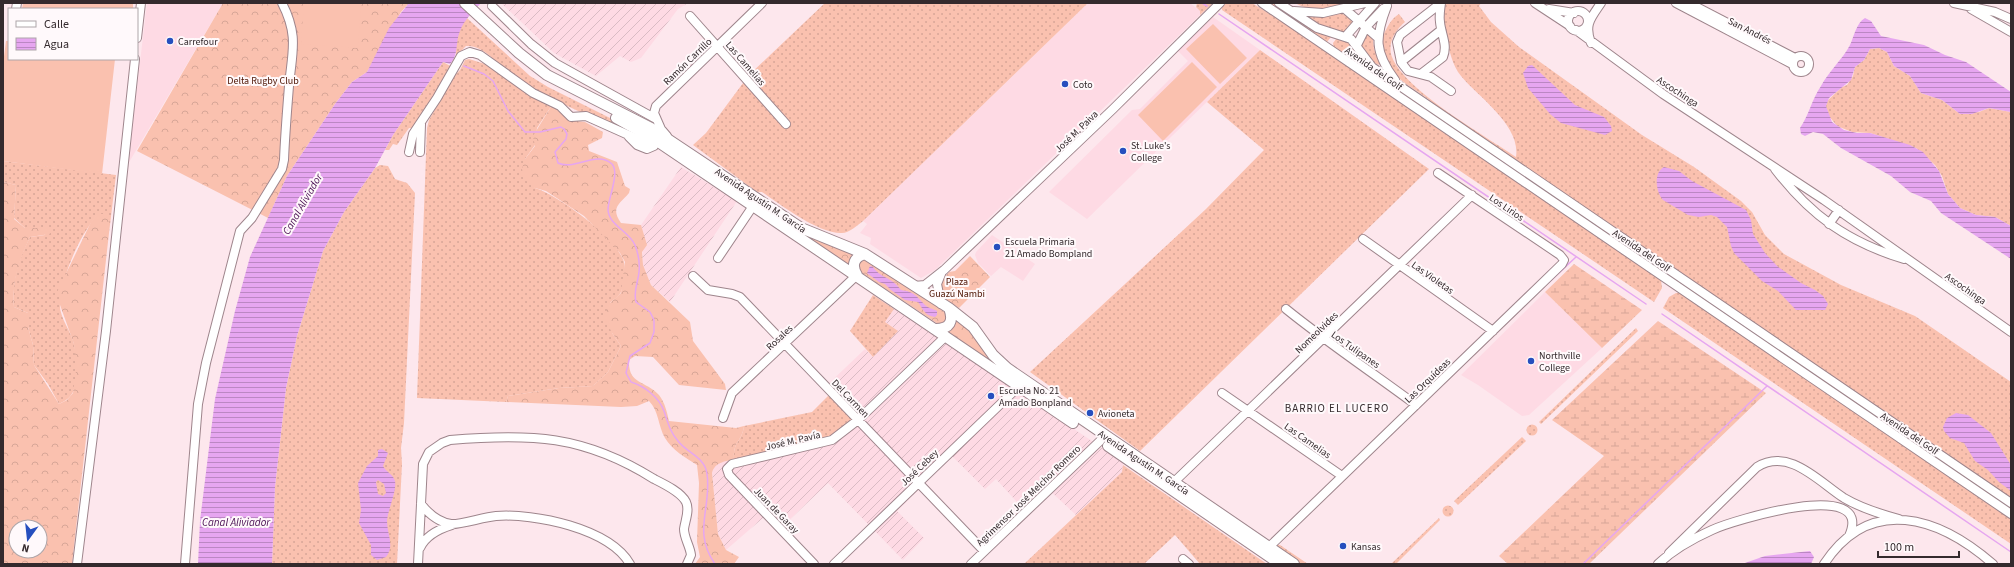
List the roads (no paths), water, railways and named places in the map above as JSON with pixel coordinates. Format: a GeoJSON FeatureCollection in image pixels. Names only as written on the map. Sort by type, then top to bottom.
{"type":"FeatureCollection","features":[{"type":"Feature","properties":{"kind":"main road"},"geometry":{"type":"LineString","coordinates":[[456,3],[477,19]]}},
{"type":"Feature","properties":{"kind":"main road"},"geometry":{"type":"LineString","coordinates":[[465,3],[477,19]]}},
{"type":"Feature","properties":{"kind":"main road","name":"Avenida Agustín M. García"},"geometry":{"type":"LineString","coordinates":[[477,19],[547,75],[670,140],[801,228],[865,254],[945,306],[968,323],[993,354],[1018,380],[1100,441],[1280,564]]}},
{"type":"Feature","properties":{"kind":"main road","name":"Avenida Agustín M. García"},"geometry":{"type":"LineString","coordinates":[[477,19],[538,76],[657,141],[946,336],[1018,380],[1174,482],[1294,564]]}},
{"type":"Feature","properties":{"kind":"main road"},"geometry":{"type":"LineString","coordinates":[[857,275],[854,261],[858,257],[865,254]]}},
{"type":"Feature","properties":{"kind":"main road"},"geometry":{"type":"LineString","coordinates":[[936,329],[943,329],[950,325],[952,319],[945,306]]}},
{"type":"Feature","properties":{"kind":"street"},"geometry":{"type":"LineString","coordinates":[[138,29],[141,3]]}},
{"type":"Feature","properties":{"kind":"street"},"geometry":{"type":"LineString","coordinates":[[185,564],[198,404],[206,363],[240,231],[252,218],[282,169],[284,160],[290,83],[294,56],[294,36],[290,17],[282,3]]}},
{"type":"Feature","properties":{"kind":"street","name":"Ramón Carrillo"},"geometry":{"type":"LineString","coordinates":[[656,119],[654,113],[656,106],[762,3]]}},
{"type":"Feature","properties":{"kind":"street","name":"José M. Paiva"},"geometry":{"type":"LineString","coordinates":[[914,286],[925,284],[944,270],[1113,109],[1220,3]]}},
{"type":"Feature","properties":{"kind":"street","name":"Avenida del Golf"},"geometry":{"type":"LineString","coordinates":[[1262,3],[2011,514]]}},
{"type":"Feature","properties":{"kind":"street","name":"Avenida del Golf"},"geometry":{"type":"LineString","coordinates":[[1279,3],[1316,28],[1343,35],[1358,47],[1367,63],[2011,503]]}},
{"type":"Feature","properties":{"kind":"street"},"geometry":{"type":"LineString","coordinates":[[1290,10],[1310,14],[1345,9],[1365,3]]}},
{"type":"Feature","properties":{"kind":"street"},"geometry":{"type":"LineString","coordinates":[[1330,49],[1332,41],[1343,35],[1359,21],[1375,3]]}},
{"type":"Feature","properties":{"kind":"street"},"geometry":{"type":"LineString","coordinates":[[1421,74],[1443,57],[1445,49],[1441,30],[1441,3]]}},
{"type":"Feature","properties":{"kind":"street"},"geometry":{"type":"LineString","coordinates":[[1441,3],[1400,35],[1397,42],[1401,62],[1408,71],[1431,77],[1450,91]]}},
{"type":"Feature","properties":{"kind":"street","name":"Ascochinga"},"geometry":{"type":"LineString","coordinates":[[1535,3],[1573,28],[1591,43],[1663,94],[1772,164],[1839,210],[2011,332]]}},
{"type":"Feature","properties":{"kind":"street"},"geometry":{"type":"LineString","coordinates":[[1600,3],[1588,24],[1582,30],[1573,28],[1569,20],[1577,12],[1600,3]]}},
{"type":"Feature","properties":{"kind":"street","name":"San Andrés"},"geometry":{"type":"LineString","coordinates":[[1676,3],[1712,18],[1794,61]]}},
{"type":"Feature","properties":{"kind":"street","name":"San Andrés"},"geometry":{"type":"LineString","coordinates":[[1689,3],[1712,18]]}},
{"type":"Feature","properties":{"kind":"street"},"geometry":{"type":"LineString","coordinates":[[1954,3],[1995,12],[2011,19]]}},
{"type":"Feature","properties":{"kind":"street"},"geometry":{"type":"LineString","coordinates":[[1344,58],[1352,57],[1358,47],[1366,27],[1388,4]]}},
{"type":"Feature","properties":{"kind":"street"},"geometry":{"type":"LineString","coordinates":[[1388,4],[1377,37],[1380,56],[1384,66],[1399,85]]}},
{"type":"Feature","properties":{"kind":"street"},"geometry":{"type":"LineString","coordinates":[[1963,5],[2011,32]]}},
{"type":"Feature","properties":{"kind":"street"},"geometry":{"type":"LineString","coordinates":[[492,6],[531,44],[555,63],[581,79],[656,119],[661,130],[670,140]]}},
{"type":"Feature","properties":{"kind":"street"},"geometry":{"type":"LineString","coordinates":[[1543,8],[1577,12],[1587,17],[1588,35],[1591,43]]}},
{"type":"Feature","properties":{"kind":"street"},"geometry":{"type":"LineString","coordinates":[[1345,9],[1377,37]]}},
{"type":"Feature","properties":{"kind":"street","name":"Las Camelias"},"geometry":{"type":"LineString","coordinates":[[690,16],[786,124]]}},
{"type":"Feature","properties":{"kind":"street"},"geometry":{"type":"LineString","coordinates":[[1401,62],[1441,30]]}},
{"type":"Feature","properties":{"kind":"street"},"geometry":{"type":"LineString","coordinates":[[422,123],[420,150],[409,149],[411,136],[422,123],[461,56],[466,52],[474,52],[532,92],[560,106],[571,117],[586,116],[644,142],[657,141]]}},
{"type":"Feature","properties":{"kind":"street"},"geometry":{"type":"LineString","coordinates":[[77,564],[106,331],[135,60]]}},
{"type":"Feature","properties":{"kind":"street","name":"Ascochinga"},"geometry":{"type":"LineString","coordinates":[[1772,164],[1802,202],[1829,224],[1867,246],[1910,261]]}},
{"type":"Feature","properties":{"kind":"street","name":"Los Lirios"},"geometry":{"type":"LineString","coordinates":[[1438,173],[1560,255],[1564,260]]}},
{"type":"Feature","properties":{"kind":"street","name":"Nomeolvides"},"geometry":{"type":"LineString","coordinates":[[1174,482],[1472,196]]}},
{"type":"Feature","properties":{"kind":"street"},"geometry":{"type":"LineString","coordinates":[[718,258],[753,206]]}},
{"type":"Feature","properties":{"kind":"street"},"geometry":{"type":"LineString","coordinates":[[1829,224],[1839,210]]}},
{"type":"Feature","properties":{"kind":"street","name":"Las Violetas"},"geometry":{"type":"LineString","coordinates":[[1363,240],[1493,331]]}},
{"type":"Feature","properties":{"kind":"street","name":"Las Orquídeas"},"geometry":{"type":"LineString","coordinates":[[1269,547],[1562,264],[1564,260]]}},
{"type":"Feature","properties":{"kind":"street"},"geometry":{"type":"LineString","coordinates":[[944,270],[937,284],[945,306]]}},
{"type":"Feature","properties":{"kind":"street","name":"Rosales"},"geometry":{"type":"LineString","coordinates":[[723,418],[732,393],[857,275]]}},
{"type":"Feature","properties":{"kind":"street","name":"Del Carmen"},"geometry":{"type":"LineString","coordinates":[[693,276],[708,290],[732,294],[740,297],[984,551]]}},
{"type":"Feature","properties":{"kind":"street","name":"Los Tulipanes"},"geometry":{"type":"LineString","coordinates":[[1286,309],[1416,405]]}},
{"type":"Feature","properties":{"kind":"street","name":"José M. Pavía"},"geometry":{"type":"LineString","coordinates":[[727,469],[732,464],[828,442],[838,437],[858,420],[946,336]]}},
{"type":"Feature","properties":{"kind":"street","name":"José Cebey"},"geometry":{"type":"LineString","coordinates":[[834,564],[1013,392],[1018,380]]}},
{"type":"Feature","properties":{"kind":"street","name":"Las Camelias"},"geometry":{"type":"LineString","coordinates":[[1222,393],[1342,476]]}},
{"type":"Feature","properties":{"kind":"street"},"geometry":{"type":"LineString","coordinates":[[418,564],[422,473],[425,457],[428,452],[450,440],[514,436],[564,442],[588,448],[623,461],[672,490],[684,500],[687,509],[684,531],[691,555],[687,564]]}},
{"type":"Feature","properties":{"kind":"street","name":"Agrimensor José Melchor Romero"},"geometry":{"type":"LineString","coordinates":[[971,564],[1100,441]]}},
{"type":"Feature","properties":{"kind":"street"},"geometry":{"type":"LineString","coordinates":[[1658,564],[1757,467],[1764,463],[1775,461],[1786,462],[1799,467],[1848,500],[1866,509],[1899,519],[1922,522],[1942,530],[1974,549],[1993,564]]}},
{"type":"Feature","properties":{"kind":"street","name":"Juan de Garay"},"geometry":{"type":"LineString","coordinates":[[727,469],[729,475],[814,564]]}},
{"type":"Feature","properties":{"kind":"street"},"geometry":{"type":"LineString","coordinates":[[1842,507],[1848,500]]}},
{"type":"Feature","properties":{"kind":"street"},"geometry":{"type":"LineString","coordinates":[[421,504],[436,518],[452,524]]}},
{"type":"Feature","properties":{"kind":"street"},"geometry":{"type":"LineString","coordinates":[[1669,553],[1707,532],[1744,518],[1771,511],[1815,506],[1837,506],[1842,507],[1847,511],[1851,519],[1851,532],[1849,536]]}},
{"type":"Feature","properties":{"kind":"street"},"geometry":{"type":"LineString","coordinates":[[419,551],[428,537],[440,529],[452,524],[496,516],[530,517],[554,521],[575,527],[593,535],[614,548],[630,563]]}},
{"type":"Feature","properties":{"kind":"street"},"geometry":{"type":"LineString","coordinates":[[1824,564],[1835,549],[1849,536],[1872,523],[1899,519]]}},
{"type":"Feature","properties":{"kind":"street"},"geometry":{"type":"LineString","coordinates":[[1701,522],[1700,528],[1707,532]]}},
{"type":"Feature","properties":{"kind":"water","name":"Canal Aliviador"},"geometry":{"type":"Polygon","coordinates":[[[409,3],[481,3],[469,16],[462,27],[455,57],[450,64],[443,62],[393,135],[375,168],[344,212],[323,251],[297,336],[286,388],[275,487],[272,564],[198,564],[200,521],[215,399],[235,311],[250,257],[287,176],[335,104],[352,82],[367,72],[389,28],[409,3]]]}},
{"type":"Feature","properties":{"kind":"water"},"geometry":{"type":"Polygon","coordinates":[[[1865,18],[1871,21],[1881,36],[1924,45],[1945,55],[1966,62],[2011,92],[2011,112],[1989,108],[1972,114],[1960,114],[1942,100],[1921,93],[1910,76],[1894,66],[1887,52],[1879,48],[1870,49],[1864,60],[1855,67],[1851,80],[1829,98],[1826,106],[1832,122],[1844,130],[1857,133],[1870,133],[1910,145],[1923,152],[1939,171],[1948,194],[1960,208],[1976,215],[1995,217],[2011,226],[2011,259],[1941,213],[1931,201],[1910,192],[1891,176],[1841,148],[1823,134],[1813,132],[1805,136],[1801,134],[1800,128],[1815,96],[1828,75],[1847,50],[1859,23],[1865,18]]]}},
{"type":"Feature","properties":{"kind":"water"},"geometry":{"type":"Polygon","coordinates":[[[1532,65],[1575,105],[1604,117],[1611,126],[1612,131],[1605,135],[1561,123],[1550,114],[1528,88],[1523,73],[1528,66],[1532,65]]]}},
{"type":"Feature","properties":{"kind":"water"},"geometry":{"type":"Polygon","coordinates":[[[1664,167],[1679,171],[1692,181],[1746,210],[1751,220],[1753,234],[1765,253],[1777,266],[1823,296],[1828,304],[1825,310],[1796,310],[1778,291],[1762,281],[1734,253],[1727,227],[1717,217],[1711,215],[1699,217],[1688,215],[1663,200],[1657,188],[1657,178],[1658,174],[1664,167]]]}},
{"type":"Feature","properties":{"kind":"water"},"geometry":{"type":"Polygon","coordinates":[[[870,266],[894,282],[901,290],[912,293],[926,306],[937,311],[937,315],[935,317],[929,315],[918,302],[905,300],[885,284],[879,282],[867,273],[870,266]]]}},
{"type":"Feature","properties":{"kind":"water"},"geometry":{"type":"Polygon","coordinates":[[[1956,413],[1968,415],[1991,433],[2011,465],[2011,491],[1999,482],[1988,470],[1975,461],[1964,443],[1950,438],[1944,431],[1943,427],[1947,418],[1956,413]]]}},
{"type":"Feature","properties":{"kind":"water"},"geometry":{"type":"Polygon","coordinates":[[[382,449],[388,453],[383,466],[394,479],[395,485],[387,521],[390,549],[386,557],[377,560],[371,555],[371,545],[359,523],[361,510],[358,483],[367,466],[378,456],[378,450],[382,449]],[[378,480],[376,482],[378,494],[383,496],[386,493],[384,484],[378,480]]]}},
{"type":"Feature","properties":{"kind":"water"},"geometry":{"type":"Polygon","coordinates":[[[1810,551],[1814,557],[1811,564],[1742,564],[1765,556],[1810,551]]]}},
{"type":"Feature","properties":{"kind":"waterway"},"geometry":{"type":"LineString","coordinates":[[1202,3],[1207,6]]}},
{"type":"Feature","properties":{"kind":"waterway"},"geometry":{"type":"LineString","coordinates":[[1219,14],[1646,304]]}},
{"type":"Feature","properties":{"kind":"waterway"},"geometry":{"type":"LineString","coordinates":[[464,66],[484,74],[493,81],[508,111],[525,132],[540,132],[561,127],[564,129],[567,134],[566,139],[555,152],[558,163],[571,165],[599,159],[606,160],[612,164],[615,173],[608,205],[609,215],[615,224],[632,240],[635,245],[639,266],[635,291],[636,302],[650,312],[654,320],[654,332],[650,343],[630,356],[626,373],[631,382],[646,389],[659,401],[675,438],[700,460],[706,468],[708,486],[704,519],[705,541],[708,552],[715,564]]}},
{"type":"Feature","properties":{"kind":"waterway"},"geometry":{"type":"LineString","coordinates":[[1549,282],[1576,257]]}},
{"type":"Feature","properties":{"kind":"waterway"},"geometry":{"type":"LineString","coordinates":[[1662,314],[2011,552]]}},
{"type":"Feature","properties":{"kind":"waterway"},"geometry":{"type":"LineString","coordinates":[[1583,564],[1767,386]]}},
{"type":"Feature","properties":{"kind":"place","name":"Carrefour"},"geometry":{"type":"Point","coordinates":[170,41]}},
{"type":"Feature","properties":{"kind":"place","name":"Coto"},"geometry":{"type":"Point","coordinates":[1065,84]}},
{"type":"Feature","properties":{"kind":"place","name":"St. Luke's College"},"geometry":{"type":"Point","coordinates":[1123,151]}},
{"type":"Feature","properties":{"kind":"place","name":"Escuela Primaria 21 Amado Bompland"},"geometry":{"type":"Point","coordinates":[997,247]}},
{"type":"Feature","properties":{"kind":"place","name":"Northville College"},"geometry":{"type":"Point","coordinates":[1531,361]}},
{"type":"Feature","properties":{"kind":"place","name":"Escuela No. 21 Amado Bonpland"},"geometry":{"type":"Point","coordinates":[991,396]}},
{"type":"Feature","properties":{"kind":"place","name":"Avioneta"},"geometry":{"type":"Point","coordinates":[1090,413]}},
{"type":"Feature","properties":{"kind":"place","name":"Kansas"},"geometry":{"type":"Point","coordinates":[1343,546]}},
{"type":"Feature","properties":{"kind":"district","name":"BARRIO EL LUCERO"},"geometry":{"type":"Point","coordinates":[1337,408]}},
{"type":"Feature","properties":{"kind":"park label","name":"Delta Rugby Club"},"geometry":{"type":"Point","coordinates":[263,80]}},
{"type":"Feature","properties":{"kind":"park label","name":"Plaza Guazú Nambi"},"geometry":{"type":"Point","coordinates":[957,286]}}]}
